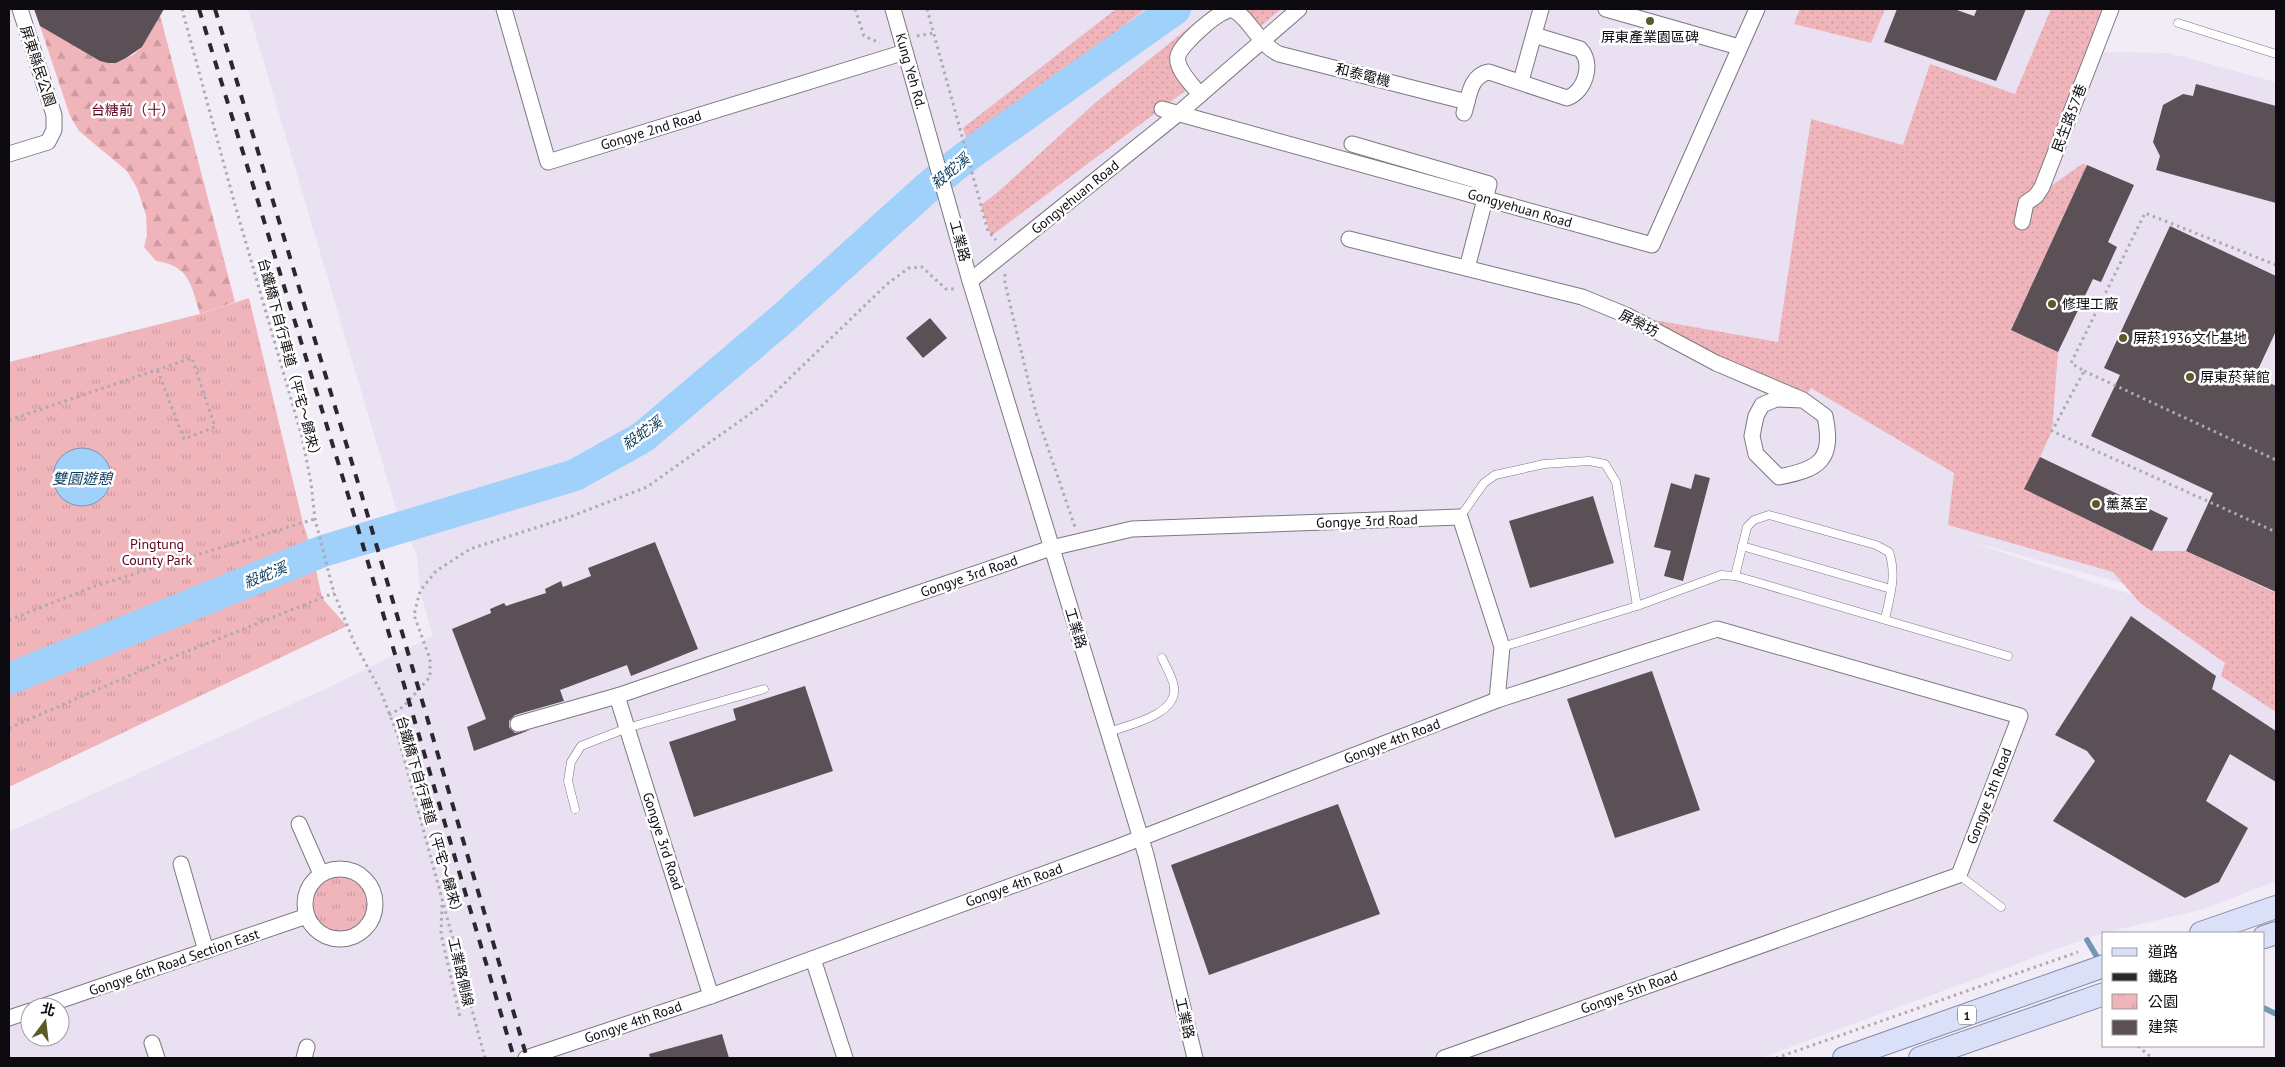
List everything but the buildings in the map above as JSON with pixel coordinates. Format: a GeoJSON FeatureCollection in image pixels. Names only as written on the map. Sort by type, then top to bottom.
{"type":"FeatureCollection","features":[{"type":"Feature","properties":{"kind":"main road"},"geometry":{"type":"LineString","coordinates":[[2204,932],[2276,907]]}},
{"type":"Feature","properties":{"kind":"main road","name":"1"},"geometry":{"type":"LineString","coordinates":[[1844,1058],[2097,969]]}},
{"type":"Feature","properties":{"kind":"main road","name":"1"},"geometry":{"type":"LineString","coordinates":[[1920,1058],[2102,995]]}},
{"type":"Feature","properties":{"kind":"street","name":"屏東縣民公園"},"geometry":{"type":"LineString","coordinates":[[9,154],[48,142],[54,130],[54,115],[20,9]]}},
{"type":"Feature","properties":{"kind":"street","name":"Gongye 2nd Road"},"geometry":{"type":"LineString","coordinates":[[504,9],[548,162],[905,52]]}},
{"type":"Feature","properties":{"kind":"street","name":"Kung Yeh Rd."},"geometry":{"type":"LineString","coordinates":[[893,9],[949,201]]}},
{"type":"Feature","properties":{"kind":"street","name":"和泰電機"},"geometry":{"type":"LineString","coordinates":[[1200,95],[1179,66],[1178,55],[1188,41],[1223,10],[1231,9],[1239,14],[1270,50],[1279,54],[1465,107],[1474,80],[1481,74],[1498,73],[1567,98],[1575,96],[1582,85],[1587,66],[1584,53],[1580,49],[1534,35]]}},
{"type":"Feature","properties":{"kind":"street","name":"Gongyehuan Road"},"geometry":{"type":"LineString","coordinates":[[970,281],[1179,113],[1299,9]]}},
{"type":"Feature","properties":{"kind":"street"},"geometry":{"type":"LineString","coordinates":[[1521,81],[1541,9]]}},
{"type":"Feature","properties":{"kind":"street"},"geometry":{"type":"LineString","coordinates":[[1606,9],[1739,47]]}},
{"type":"Feature","properties":{"kind":"street","name":"Gongyehuan Road"},"geometry":{"type":"LineString","coordinates":[[1162,109],[1652,246],[1757,9]]}},
{"type":"Feature","properties":{"kind":"street","name":"民生路57巷"},"geometry":{"type":"LineString","coordinates":[[2022,222],[2026,203],[2036,196],[2042,187],[2111,9]]}},
{"type":"Feature","properties":{"kind":"street"},"geometry":{"type":"LineString","coordinates":[[1352,144],[1489,184],[1467,268]]}},
{"type":"Feature","properties":{"kind":"street","name":"工業路"},"geometry":{"type":"LineString","coordinates":[[949,201],[970,281],[1142,838],[1195,1058]]}},
{"type":"Feature","properties":{"kind":"street","name":"屏榮坊"},"geometry":{"type":"LineString","coordinates":[[1349,239],[1582,297],[1626,315],[1716,363],[1803,400],[1825,416],[1829,435],[1826,452],[1819,463],[1806,471],[1779,477],[1756,454],[1752,436],[1756,416],[1762,406],[1776,399],[1803,400]]}},
{"type":"Feature","properties":{"kind":"street"},"geometry":{"type":"LineString","coordinates":[[1460,517],[1502,647],[1497,700]]}},
{"type":"Feature","properties":{"kind":"street","name":"Gongye 3rd Road"},"geometry":{"type":"LineString","coordinates":[[711,996],[617,696],[1051,548],[1132,529],[1460,517]]}},
{"type":"Feature","properties":{"kind":"street","name":"Gongye 5th Road"},"geometry":{"type":"LineString","coordinates":[[1444,1058],[1959,875],[2020,716],[1717,629],[1497,700]]}},
{"type":"Feature","properties":{"kind":"street"},"geometry":{"type":"LineString","coordinates":[[518,724],[617,696]]}},
{"type":"Feature","properties":{"kind":"street","name":"Gongye 4th Road"},"geometry":{"type":"LineString","coordinates":[[526,1058],[711,996],[814,959],[1142,838],[1497,700]]}},
{"type":"Feature","properties":{"kind":"street"},"geometry":{"type":"LineString","coordinates":[[299,824],[322,874]]}},
{"type":"Feature","properties":{"kind":"street"},"geometry":{"type":"LineString","coordinates":[[181,864],[206,951]]}},
{"type":"Feature","properties":{"kind":"street"},"geometry":{"type":"LineString","coordinates":[[344,869],[355,872],[372,889],[375,901],[374,912],[370,924],[362,932],[351,938],[339,939],[328,937],[318,932],[307,916],[304,902],[307,891],[313,881],[322,874],[332,870],[344,869]]}},
{"type":"Feature","properties":{"kind":"street","name":"Gongye 6th Road Section East"},"geometry":{"type":"LineString","coordinates":[[70,997],[307,916]]}},
{"type":"Feature","properties":{"kind":"street"},"geometry":{"type":"LineString","coordinates":[[814,959],[844,1058]]}},
{"type":"Feature","properties":{"kind":"street"},"geometry":{"type":"LineString","coordinates":[[152,1043],[157,1058]]}},
{"type":"Feature","properties":{"kind":"lane"},"geometry":{"type":"LineString","coordinates":[[2178,23],[2276,54]]}},
{"type":"Feature","properties":{"kind":"lane"},"geometry":{"type":"LineString","coordinates":[[1460,517],[1484,484],[1495,475],[1544,464],[1588,461],[1605,464],[1616,482],[1637,606]]}},
{"type":"Feature","properties":{"kind":"lane"},"geometry":{"type":"LineString","coordinates":[[1734,576],[1747,527],[1754,520],[1769,515],[1876,544],[1889,552],[1893,565],[1891,590],[1885,620]]}},
{"type":"Feature","properties":{"kind":"lane"},"geometry":{"type":"LineString","coordinates":[[1742,546],[1891,590]]}},
{"type":"Feature","properties":{"kind":"lane"},"geometry":{"type":"LineString","coordinates":[[1502,647],[1637,606],[1721,575],[1734,576],[2008,656]]}},
{"type":"Feature","properties":{"kind":"lane"},"geometry":{"type":"LineString","coordinates":[[1109,732],[1156,715],[1168,707],[1173,698],[1174,687],[1162,658]]}},
{"type":"Feature","properties":{"kind":"lane"},"geometry":{"type":"LineString","coordinates":[[575,809],[568,781],[571,762],[582,746],[626,728],[764,689]]}},
{"type":"Feature","properties":{"kind":"lane"},"geometry":{"type":"LineString","coordinates":[[1959,875],[2001,907]]}},
{"type":"Feature","properties":{"kind":"path","name":"台鐵橋下自行車道（平宅～歸來）"},"geometry":{"type":"LineString","coordinates":[[182,9],[235,205],[302,438],[311,483],[315,519],[334,593],[354,642],[380,692],[398,736],[485,1058]]}},
{"type":"Feature","properties":{"kind":"path"},"geometry":{"type":"LineString","coordinates":[[927,9],[988,231],[991,236],[1001,241],[1010,250],[1012,257],[1005,271],[1005,283],[1036,413],[1075,525],[1074,543]]}},
{"type":"Feature","properties":{"kind":"path"},"geometry":{"type":"LineString","coordinates":[[2276,264],[2145,213],[2071,363],[2084,371],[2276,460]]}},
{"type":"Feature","properties":{"kind":"path"},"geometry":{"type":"LineString","coordinates":[[389,715],[403,707],[430,677],[430,659],[414,615],[420,591],[436,571],[470,549],[572,516],[647,487],[761,406],[887,284],[908,268],[922,267],[946,289],[956,290],[970,281]]}},
{"type":"Feature","properties":{"kind":"path"},"geometry":{"type":"LineString","coordinates":[[9,420],[157,369],[192,358],[215,427],[184,439],[157,369]]}},
{"type":"Feature","properties":{"kind":"path"},"geometry":{"type":"LineString","coordinates":[[2084,371],[2052,431],[2276,532]]}},
{"type":"Feature","properties":{"kind":"path"},"geometry":{"type":"LineString","coordinates":[[9,620],[95,586],[315,519]]}},
{"type":"Feature","properties":{"kind":"path"},"geometry":{"type":"LineString","coordinates":[[9,728],[163,661],[334,593]]}},
{"type":"Feature","properties":{"kind":"path","name":"工業路側線"},"geometry":{"type":"LineString","coordinates":[[442,902],[441,934],[460,1017]]}},
{"type":"Feature","properties":{"kind":"path"},"geometry":{"type":"LineString","coordinates":[[1776,1058],[2078,952]]}},
{"type":"Feature","properties":{"kind":"path"},"geometry":{"type":"LineString","coordinates":[[2139,1047],[2152,1058]]}},
{"type":"Feature","properties":{"kind":"shaded area"},"geometry":{"type":"Polygon","coordinates":[[[248,9],[2111,9],[2095,52],[2169,53],[2276,82],[2276,625],[1968,541],[2276,642],[2276,881],[2204,909],[2102,932],[2102,934],[1760,1058],[9,1058],[9,832],[325,689],[433,636],[420,591],[417,555],[399,519],[248,9]]]}},
{"type":"Feature","properties":{"kind":"green space"},"geometry":{"type":"Polygon","coordinates":[[[1116,9],[1145,9],[969,147],[963,128],[1116,9]]]}},
{"type":"Feature","properties":{"kind":"green space"},"geometry":{"type":"Polygon","coordinates":[[[1212,9],[1231,9],[1178,55],[1193,85],[991,236],[981,205],[998,192],[1095,103],[1212,9]]]}},
{"type":"Feature","properties":{"kind":"green space"},"geometry":{"type":"Polygon","coordinates":[[[1231,9],[1281,9],[1254,32],[1231,9]]]}},
{"type":"Feature","properties":{"kind":"green space"},"geometry":{"type":"Polygon","coordinates":[[[1800,9],[1885,9],[1871,43],[1794,24],[1800,9]]]}},
{"type":"Feature","properties":{"kind":"green space"},"geometry":{"type":"Polygon","coordinates":[[[2051,9],[2111,9],[2037,196],[2082,164],[2085,164],[2086,167],[2011,330],[2058,352],[2052,431],[2025,489],[2151,551],[2186,551],[2276,593],[2276,712],[2221,676],[2225,663],[2140,603],[2113,572],[1948,525],[1954,473],[1811,388],[1803,400],[1626,315],[1778,342],[1811,119],[1903,145],[1930,64],[1871,43],[2015,94],[2051,9]]]}},
{"type":"Feature","properties":{"kind":"green space","name":"台糖前（十）"},"geometry":{"type":"Polygon","coordinates":[[[160,15],[235,302],[200,314],[191,286],[182,272],[176,267],[156,261],[144,247],[147,235],[146,215],[137,188],[127,171],[79,131],[70,116],[40,26],[100,61],[116,63],[133,55],[142,47],[160,15]]]}},
{"type":"Feature","properties":{"kind":"green space","name":"Pingtung County Park"},"geometry":{"type":"Polygon","coordinates":[[[249,298],[322,598],[347,626],[9,787],[9,362],[200,314],[249,298]]]}},
{"type":"Feature","properties":{"kind":"green space"},"geometry":{"type":"Polygon","coordinates":[[[340,869],[353,872],[365,879],[372,891],[375,904],[372,917],[365,929],[353,936],[340,939],[327,936],[315,929],[308,917],[305,904],[308,891],[315,879],[327,872],[340,869]]]}},
{"type":"Feature","properties":{"kind":"water","name":"雙園遊憩"},"geometry":{"type":"Polygon","coordinates":[[[82,448],[98,453],[106,461],[111,477],[106,493],[98,501],[82,506],[66,501],[58,493],[53,477],[58,461],[66,453],[82,448]]]}},
{"type":"Feature","properties":{"kind":"waterway","name":"殺蛇溪"},"geometry":{"type":"LineString","coordinates":[[9,679],[323,551],[575,475],[643,437],[781,320],[927,188],[967,156],[1175,9]]}},
{"type":"Feature","properties":{"kind":"waterway"},"geometry":{"type":"LineString","coordinates":[[2087,940],[2100,962]]}},
{"type":"Feature","properties":{"kind":"waterway"},"geometry":{"type":"LineString","coordinates":[[2265,1008],[2276,1014]]}},
{"type":"Feature","properties":{"kind":"railway"},"geometry":{"type":"LineString","coordinates":[[199,9],[349,498],[514,1058]]}},
{"type":"Feature","properties":{"kind":"railway"},"geometry":{"type":"LineString","coordinates":[[215,9],[362,496],[527,1058]]}},
{"type":"Feature","properties":{"kind":"place","name":"屏東產業園區碑"},"geometry":{"type":"Point","coordinates":[1650,21]}},
{"type":"Feature","properties":{"kind":"place","name":"修理工廠"},"geometry":{"type":"Point","coordinates":[2052,304]}},
{"type":"Feature","properties":{"kind":"place","name":"屏菸1936文化基地"},"geometry":{"type":"Point","coordinates":[2123,338]}},
{"type":"Feature","properties":{"kind":"place","name":"屏東菸葉館"},"geometry":{"type":"Point","coordinates":[2190,377]}},
{"type":"Feature","properties":{"kind":"place","name":"薰蒸室"},"geometry":{"type":"Point","coordinates":[2096,504]}}]}
